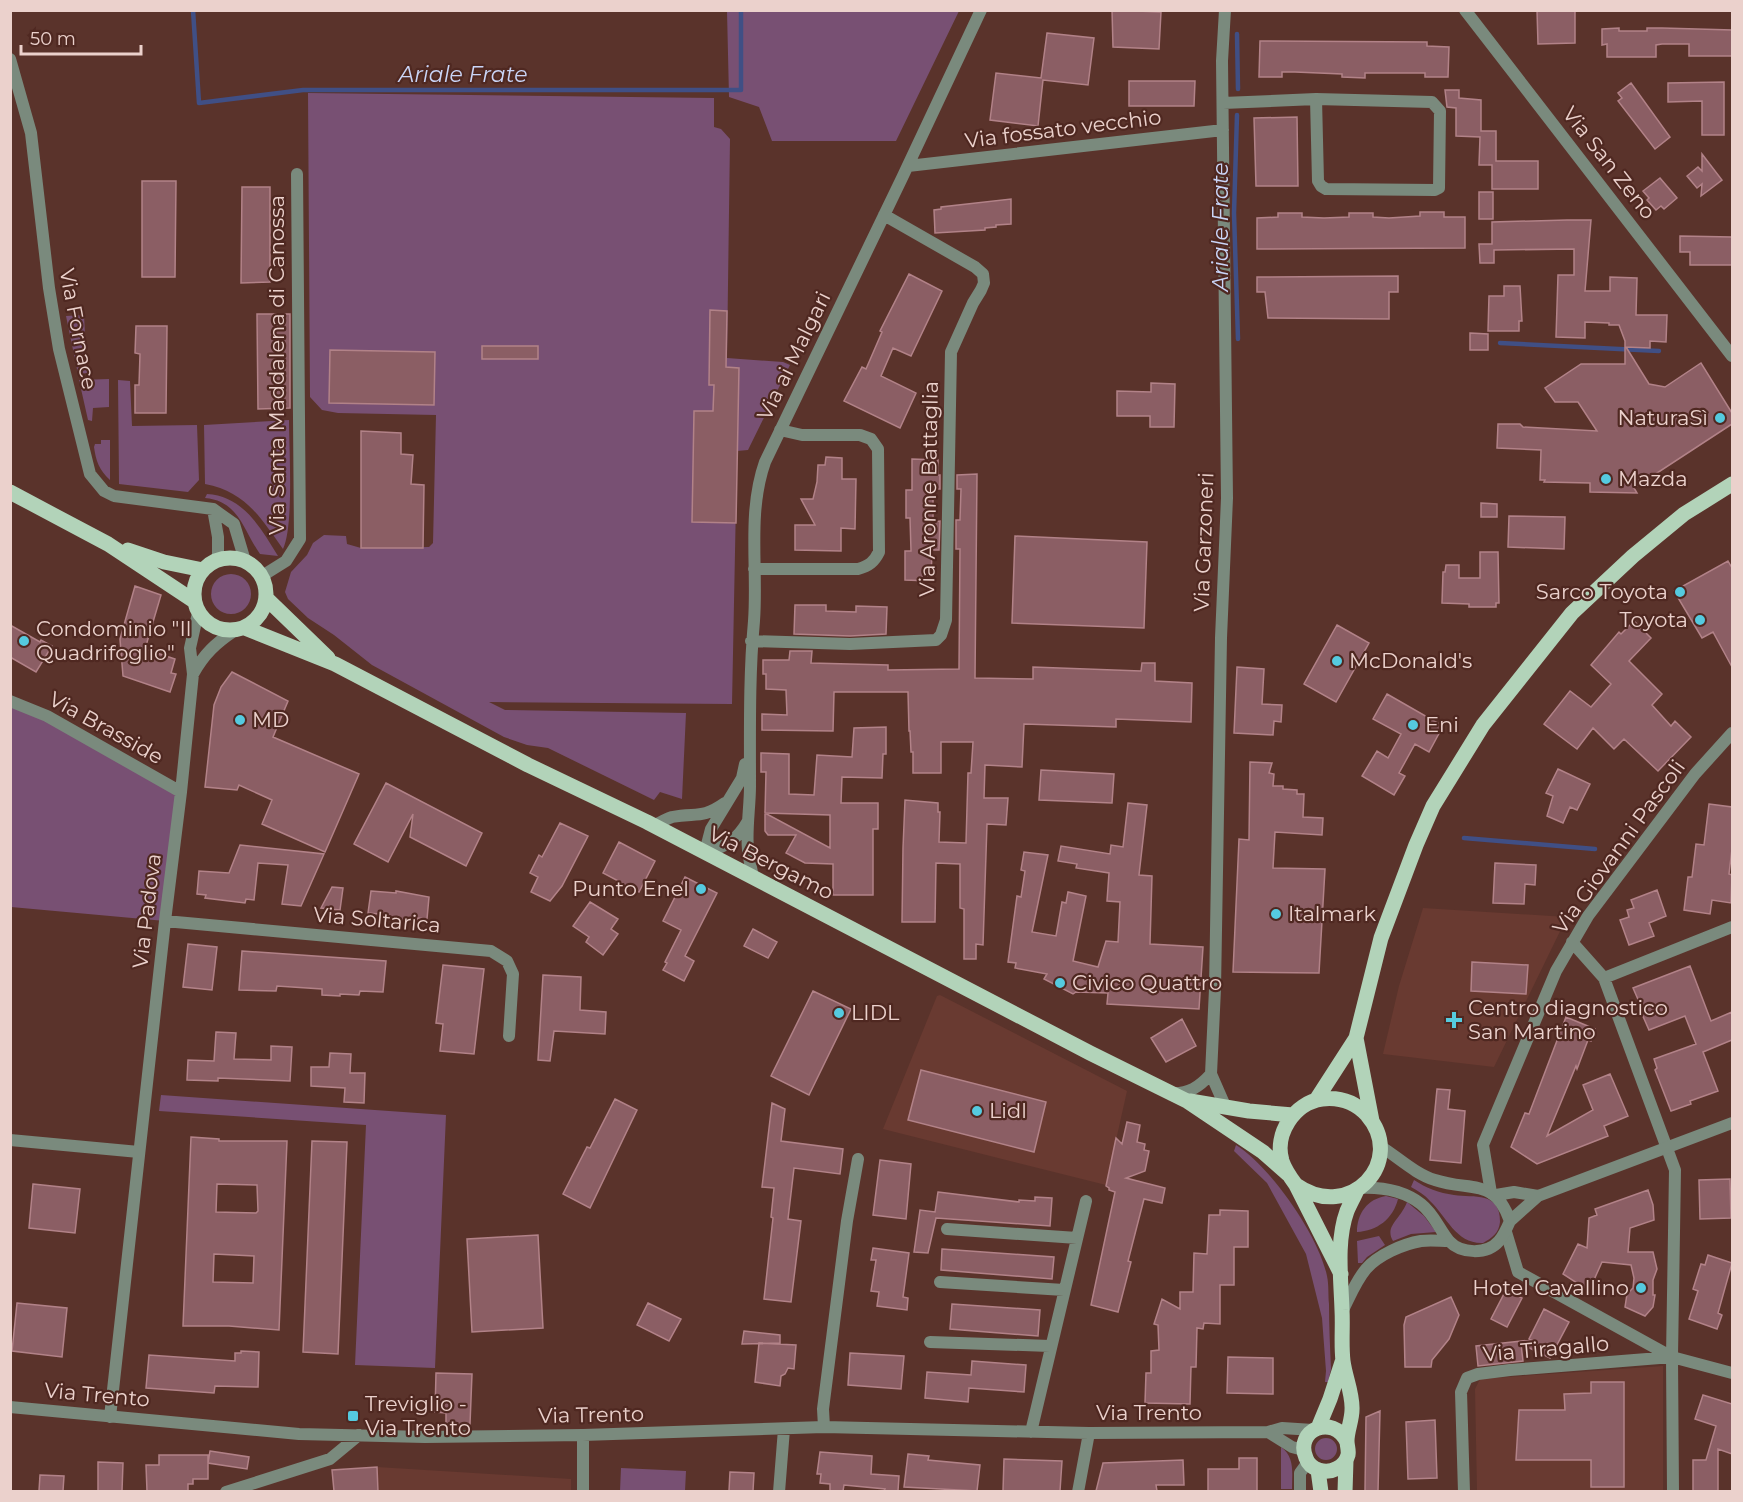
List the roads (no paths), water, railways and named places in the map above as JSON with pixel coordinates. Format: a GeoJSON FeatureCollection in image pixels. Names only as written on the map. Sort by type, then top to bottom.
{"type":"FeatureCollection","features":[{"type":"Feature","properties":{"kind":"main road"},"geometry":{"type":"LineString","coordinates":[[1316,1100],[1356,1038],[1381,938],[1433,806],[1483,725],[1572,614],[1633,556],[1675,521],[1732,483]]}},
{"type":"Feature","properties":{"kind":"main road","name":"Via Bergamo"},"geometry":{"type":"LineString","coordinates":[[10,492],[108,544],[196,607],[205,621],[214,627],[240,629],[335,664],[528,765],[705,852],[1187,1101],[1263,1152],[1292,1179]]}},
{"type":"Feature","properties":{"kind":"main road","name":"Via Bergamo"},"geometry":{"type":"LineString","coordinates":[[108,544],[164,562],[203,570]]}},
{"type":"Feature","properties":{"kind":"main road"},"geometry":{"type":"LineString","coordinates":[[196,607],[196,579],[203,570],[218,560],[231,558],[245,561],[255,567],[262,576],[266,598],[263,611],[255,621],[240,629]]}},
{"type":"Feature","properties":{"kind":"main road","name":"Via Bergamo"},"geometry":{"type":"LineString","coordinates":[[266,598],[335,664]]}},
{"type":"Feature","properties":{"kind":"main road"},"geometry":{"type":"LineString","coordinates":[[1356,1038],[1372,1121]]}},
{"type":"Feature","properties":{"kind":"main road"},"geometry":{"type":"LineString","coordinates":[[1341,1274],[1282,1160],[1280,1144],[1284,1128],[1303,1106],[1316,1100],[1332,1098],[1347,1101],[1362,1109],[1378,1133],[1380,1146],[1375,1169],[1358,1189],[1347,1211],[1342,1236],[1343,1359],[1353,1409],[1347,1442]]}},
{"type":"Feature","properties":{"kind":"main road","name":"Via Bergamo"},"geometry":{"type":"LineString","coordinates":[[1187,1101],[1293,1115]]}},
{"type":"Feature","properties":{"kind":"main road"},"geometry":{"type":"LineString","coordinates":[[1292,1179],[1307,1192],[1319,1197],[1345,1196],[1358,1189]]}},
{"type":"Feature","properties":{"kind":"main road"},"geometry":{"type":"LineString","coordinates":[[1321,1491],[1310,1461],[1306,1439],[1315,1429],[1330,1399],[1343,1359]]}},
{"type":"Feature","properties":{"kind":"main road"},"geometry":{"type":"LineString","coordinates":[[1315,1429],[1335,1428],[1345,1436],[1348,1454],[1346,1491]]}},
{"type":"Feature","properties":{"kind":"main road"},"geometry":{"type":"LineString","coordinates":[[1310,1461],[1330,1471],[1346,1460]]}},
{"type":"Feature","properties":{"kind":"street","name":"Via ai Malgari"},"geometry":{"type":"LineString","coordinates":[[753,877],[748,851],[756,490],[765,462],[780,430],[981,10]]}},
{"type":"Feature","properties":{"kind":"street","name":"Via Garzoneri"},"geometry":{"type":"LineString","coordinates":[[1225,10],[1222,61],[1227,498],[1220,650],[1215,989],[1211,1074],[1225,1106]]}},
{"type":"Feature","properties":{"kind":"street","name":"Via San Zeno"},"geometry":{"type":"LineString","coordinates":[[1465,10],[1727,340],[1732,356]]}},
{"type":"Feature","properties":{"kind":"street","name":"Via Fornace"},"geometry":{"type":"LineString","coordinates":[[10,59],[31,133],[40,223],[59,349],[90,474],[104,491],[114,496],[213,509]]}},
{"type":"Feature","properties":{"kind":"street"},"geometry":{"type":"LineString","coordinates":[[1223,103],[1316,99],[1432,102],[1440,111],[1439,188],[1435,190],[1326,189],[1321,186],[1318,181],[1316,99]]}},
{"type":"Feature","properties":{"kind":"street","name":"Via fossato vecchio"},"geometry":{"type":"LineString","coordinates":[[908,166],[1223,130]]}},
{"type":"Feature","properties":{"kind":"street","name":"Via Santa Maddalena di Canossa"},"geometry":{"type":"LineString","coordinates":[[262,576],[286,561],[300,539],[297,174]]}},
{"type":"Feature","properties":{"kind":"street","name":"Via Aronne Battaglia"},"geometry":{"type":"LineString","coordinates":[[751,640],[850,644],[936,640],[944,628],[947,598],[951,352],[984,283],[983,273],[884,215]]}},
{"type":"Feature","properties":{"kind":"street"},"geometry":{"type":"LineString","coordinates":[[754,569],[858,569],[875,561],[879,552],[878,449],[871,439],[860,435],[802,435],[780,430]]}},
{"type":"Feature","properties":{"kind":"street"},"geometry":{"type":"LineString","coordinates":[[213,509],[218,537],[218,560]]}},
{"type":"Feature","properties":{"kind":"street"},"geometry":{"type":"LineString","coordinates":[[213,509],[234,524],[245,561]]}},
{"type":"Feature","properties":{"kind":"street","name":"Via Padova"},"geometry":{"type":"LineString","coordinates":[[110,1417],[181,792],[193,674],[190,648],[196,607]]}},
{"type":"Feature","properties":{"kind":"street","name":"Via Padova"},"geometry":{"type":"LineString","coordinates":[[193,674],[204,655],[216,643],[240,629]]}},
{"type":"Feature","properties":{"kind":"street","name":"Via Brasside"},"geometry":{"type":"LineString","coordinates":[[10,701],[47,716],[181,792]]}},
{"type":"Feature","properties":{"kind":"street","name":"Via Giovanni Pascoli"},"geometry":{"type":"LineString","coordinates":[[1672,1357],[1518,1272],[1506,1208],[1494,1194],[1483,1145],[1541,1003],[1587,916],[1695,774],[1732,733]]}},
{"type":"Feature","properties":{"kind":"street","name":"Via ai Malgari"},"geometry":{"type":"LineString","coordinates":[[705,852],[711,829],[742,778],[750,744]]}},
{"type":"Feature","properties":{"kind":"street"},"geometry":{"type":"LineString","coordinates":[[654,826],[672,817],[699,816],[714,810],[728,800]]}},
{"type":"Feature","properties":{"kind":"street"},"geometry":{"type":"LineString","coordinates":[[705,852],[733,842],[749,820]]}},
{"type":"Feature","properties":{"kind":"street","name":"Via Soltarica"},"geometry":{"type":"LineString","coordinates":[[165,921],[491,951],[507,961],[513,974],[509,1036]]}},
{"type":"Feature","properties":{"kind":"street"},"geometry":{"type":"LineString","coordinates":[[1604,978],[1732,927]]}},
{"type":"Feature","properties":{"kind":"street"},"geometry":{"type":"LineString","coordinates":[[1572,942],[1604,978],[1675,1170],[1672,1357],[1673,1491]]}},
{"type":"Feature","properties":{"kind":"street"},"geometry":{"type":"LineString","coordinates":[[1171,1093],[1180,1094],[1196,1089],[1211,1074]]}},
{"type":"Feature","properties":{"kind":"street"},"geometry":{"type":"LineString","coordinates":[[1342,1311],[1367,1267],[1404,1245],[1422,1241],[1449,1241],[1467,1250],[1485,1250],[1498,1243],[1508,1227],[1538,1196],[1732,1123]]}},
{"type":"Feature","properties":{"kind":"street"},"geometry":{"type":"LineString","coordinates":[[10,1140],[140,1152]]}},
{"type":"Feature","properties":{"kind":"street"},"geometry":{"type":"LineString","coordinates":[[1380,1146],[1435,1180],[1479,1188],[1494,1194],[1514,1192],[1538,1196]]}},
{"type":"Feature","properties":{"kind":"street"},"geometry":{"type":"LineString","coordinates":[[824,1427],[823,1408],[847,1221],[858,1159]]}},
{"type":"Feature","properties":{"kind":"street"},"geometry":{"type":"LineString","coordinates":[[1358,1189],[1387,1189],[1404,1194],[1422,1204],[1436,1219],[1449,1241]]}},
{"type":"Feature","properties":{"kind":"street"},"geometry":{"type":"LineString","coordinates":[[1031,1432],[1086,1201]]}},
{"type":"Feature","properties":{"kind":"street"},"geometry":{"type":"LineString","coordinates":[[947,1229],[1077,1238]]}},
{"type":"Feature","properties":{"kind":"street"},"geometry":{"type":"LineString","coordinates":[[940,1282],[1064,1290]]}},
{"type":"Feature","properties":{"kind":"street"},"geometry":{"type":"LineString","coordinates":[[930,1342],[1050,1346]]}},
{"type":"Feature","properties":{"kind":"street"},"geometry":{"type":"LineString","coordinates":[[1672,1357],[1732,1373]]}},
{"type":"Feature","properties":{"kind":"street","name":"Via Tiragallo"},"geometry":{"type":"LineString","coordinates":[[1464,1491],[1461,1392],[1467,1378],[1478,1374],[1510,1370],[1672,1357]]}},
{"type":"Feature","properties":{"kind":"street","name":"Via Trento"},"geometry":{"type":"LineString","coordinates":[[10,1407],[299,1434],[425,1437],[583,1435],[824,1427],[1089,1433],[1268,1432],[1282,1428],[1315,1429]]}},
{"type":"Feature","properties":{"kind":"street"},"geometry":{"type":"LineString","coordinates":[[779,1491],[783,1429]]}},
{"type":"Feature","properties":{"kind":"street"},"geometry":{"type":"LineString","coordinates":[[1268,1432],[1310,1461],[1300,1473],[1300,1491]]}},
{"type":"Feature","properties":{"kind":"street"},"geometry":{"type":"LineString","coordinates":[[1078,1491],[1089,1433]]}},
{"type":"Feature","properties":{"kind":"street"},"geometry":{"type":"LineString","coordinates":[[226,1491],[330,1459],[359,1435]]}},
{"type":"Feature","properties":{"kind":"street"},"geometry":{"type":"LineString","coordinates":[[583,1435],[583,1491]]}},
{"type":"Feature","properties":{"kind":"waterway","name":"Ariale Frate"},"geometry":{"type":"LineString","coordinates":[[193,10],[199,103],[303,90],[741,90],[741,10]]}},
{"type":"Feature","properties":{"kind":"waterway","name":"Ariale Frate"},"geometry":{"type":"LineString","coordinates":[[1237,34],[1238,89]]}},
{"type":"Feature","properties":{"kind":"waterway","name":"Ariale Frate"},"geometry":{"type":"LineString","coordinates":[[1237,115],[1234,213],[1238,339]]}},
{"type":"Feature","properties":{"kind":"waterway"},"geometry":{"type":"LineString","coordinates":[[1500,343],[1659,351]]}},
{"type":"Feature","properties":{"kind":"waterway"},"geometry":{"type":"LineString","coordinates":[[1464,838],[1595,849]]}},
{"type":"Feature","properties":{"kind":"place","name":"NaturaSì"},"geometry":{"type":"Point","coordinates":[1720,418]}},
{"type":"Feature","properties":{"kind":"place","name":"Mazda"},"geometry":{"type":"Point","coordinates":[1606,479]}},
{"type":"Feature","properties":{"kind":"place","name":"Sarco Toyota"},"geometry":{"type":"Point","coordinates":[1680,592]}},
{"type":"Feature","properties":{"kind":"place","name":"Toyota"},"geometry":{"type":"Point","coordinates":[1700,620]}},
{"type":"Feature","properties":{"kind":"place","name":"Condominio \"Il Quadrifoglio\""},"geometry":{"type":"Point","coordinates":[24,641]}},
{"type":"Feature","properties":{"kind":"place","name":"McDonald's"},"geometry":{"type":"Point","coordinates":[1337,661]}},
{"type":"Feature","properties":{"kind":"place","name":"MD"},"geometry":{"type":"Point","coordinates":[240,720]}},
{"type":"Feature","properties":{"kind":"place","name":"Eni"},"geometry":{"type":"Point","coordinates":[1413,725]}},
{"type":"Feature","properties":{"kind":"place","name":"Punto Enel"},"geometry":{"type":"Point","coordinates":[701,889]}},
{"type":"Feature","properties":{"kind":"place","name":"Italmark"},"geometry":{"type":"Point","coordinates":[1276,914]}},
{"type":"Feature","properties":{"kind":"place","name":"Civico Quattro"},"geometry":{"type":"Point","coordinates":[1060,983]}},
{"type":"Feature","properties":{"kind":"place","name":"LIDL"},"geometry":{"type":"Point","coordinates":[839,1013]}},
{"type":"Feature","properties":{"kind":"place","name":"Centro diagnostico San Martino"},"geometry":{"type":"Point","coordinates":[1454,1020]}},
{"type":"Feature","properties":{"kind":"place","name":"Lidl"},"geometry":{"type":"Point","coordinates":[977,1111]}},
{"type":"Feature","properties":{"kind":"place","name":"Hotel Cavallino"},"geometry":{"type":"Point","coordinates":[1641,1288]}},
{"type":"Feature","properties":{"kind":"place","name":"Treviglio - Via Trento"},"geometry":{"type":"Point","coordinates":[353,1416]}}]}
